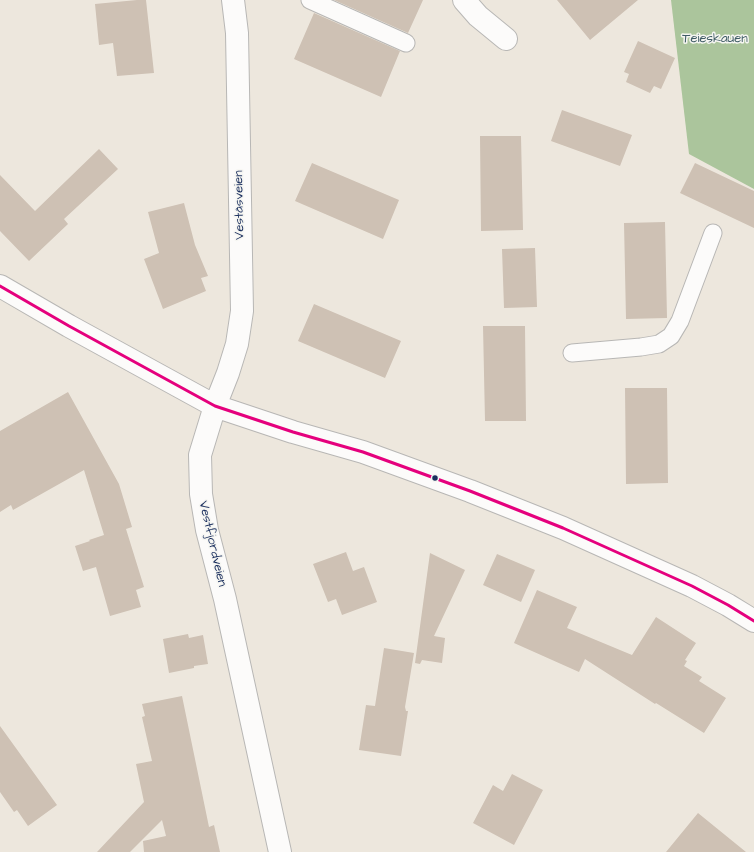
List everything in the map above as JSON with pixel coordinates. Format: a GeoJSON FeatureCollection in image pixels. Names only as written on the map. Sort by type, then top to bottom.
{"type":"FeatureCollection","features":[{"type":"Feature","properties":{"kind":"street","name":"Veståsveien"},"geometry":{"type":"LineString","coordinates":[[215,406],[228,373],[237,344],[242,311],[237,33],[233,0]]}},
{"type":"Feature","properties":{"kind":"street"},"geometry":{"type":"LineString","coordinates":[[464,0],[478,16],[506,39]]}},
{"type":"Feature","properties":{"kind":"street"},"geometry":{"type":"LineString","coordinates":[[0,286],[69,326],[215,406],[293,432],[363,452],[470,491],[563,528],[692,586],[754,621]]}},
{"type":"Feature","properties":{"kind":"street","name":"Vestfjordveien"},"geometry":{"type":"LineString","coordinates":[[215,406],[200,455],[201,494],[207,530],[225,599],[280,852]]}},
{"type":"Feature","properties":{"kind":"lane"},"geometry":{"type":"LineString","coordinates":[[310,0],[406,43]]}},
{"type":"Feature","properties":{"kind":"lane"},"geometry":{"type":"LineString","coordinates":[[572,353],[659,344],[671,336],[680,321],[713,233]]}},
{"type":"Feature","properties":{"kind":"green space","name":"Teieskauen"},"geometry":{"type":"Polygon","coordinates":[[[671,0],[754,0],[754,189],[689,154],[671,0]]]}},
{"type":"Feature","properties":{"kind":"building"},"geometry":{"type":"Polygon","coordinates":[[[146,0],[154,73],[117,76],[113,43],[99,45],[95,4],[146,0]]]}},
{"type":"Feature","properties":{"kind":"building"},"geometry":{"type":"Polygon","coordinates":[[[334,0],[423,0],[408,33],[334,0]]]}},
{"type":"Feature","properties":{"kind":"building"},"geometry":{"type":"Polygon","coordinates":[[[557,0],[638,0],[590,40],[557,0]]]}},
{"type":"Feature","properties":{"kind":"building"},"geometry":{"type":"Polygon","coordinates":[[[314,13],[400,51],[381,97],[294,59],[314,13]]]}},
{"type":"Feature","properties":{"kind":"building"},"geometry":{"type":"Polygon","coordinates":[[[638,41],[675,58],[661,89],[654,86],[650,93],[626,82],[629,74],[624,72],[638,41]]]}},
{"type":"Feature","properties":{"kind":"building"},"geometry":{"type":"Polygon","coordinates":[[[562,110],[632,135],[620,166],[551,141],[562,110]]]}},
{"type":"Feature","properties":{"kind":"building"},"geometry":{"type":"Polygon","coordinates":[[[480,136],[521,136],[523,230],[481,231],[480,136]]]}},
{"type":"Feature","properties":{"kind":"building"},"geometry":{"type":"Polygon","coordinates":[[[99,149],[118,169],[64,219],[68,224],[29,261],[0,231],[0,175],[35,211],[99,149]]]}},
{"type":"Feature","properties":{"kind":"building"},"geometry":{"type":"Polygon","coordinates":[[[312,163],[399,200],[383,239],[295,201],[312,163]]]}},
{"type":"Feature","properties":{"kind":"building"},"geometry":{"type":"Polygon","coordinates":[[[695,163],[754,191],[754,228],[680,193],[695,163]]]}},
{"type":"Feature","properties":{"kind":"building"},"geometry":{"type":"Polygon","coordinates":[[[184,203],[195,245],[208,276],[201,278],[206,291],[163,309],[144,259],[159,253],[148,212],[184,203]]]}},
{"type":"Feature","properties":{"kind":"building"},"geometry":{"type":"Polygon","coordinates":[[[665,222],[667,318],[626,319],[624,223],[665,222]]]}},
{"type":"Feature","properties":{"kind":"building"},"geometry":{"type":"Polygon","coordinates":[[[535,248],[537,307],[504,308],[502,249],[535,248]]]}},
{"type":"Feature","properties":{"kind":"building"},"geometry":{"type":"Polygon","coordinates":[[[314,304],[401,341],[385,378],[298,341],[314,304]]]}},
{"type":"Feature","properties":{"kind":"building"},"geometry":{"type":"Polygon","coordinates":[[[483,326],[525,326],[526,421],[485,421],[483,326]]]}},
{"type":"Feature","properties":{"kind":"building"},"geometry":{"type":"Polygon","coordinates":[[[625,388],[667,388],[668,483],[626,484],[625,388]]]}},
{"type":"Feature","properties":{"kind":"building"},"geometry":{"type":"Polygon","coordinates":[[[68,392],[119,484],[132,527],[126,529],[144,587],[136,590],[141,607],[110,616],[96,567],[83,571],[75,546],[104,535],[84,470],[13,510],[11,505],[0,512],[0,431],[68,392]]]}},
{"type":"Feature","properties":{"kind":"building"},"geometry":{"type":"Polygon","coordinates":[[[346,552],[353,571],[364,567],[377,602],[342,615],[336,599],[328,602],[313,564],[346,552]]]}},
{"type":"Feature","properties":{"kind":"building"},"geometry":{"type":"Polygon","coordinates":[[[430,553],[465,570],[434,636],[445,638],[442,663],[422,660],[420,664],[415,663],[430,553]]]}},
{"type":"Feature","properties":{"kind":"building"},"geometry":{"type":"Polygon","coordinates":[[[497,554],[535,570],[521,602],[483,585],[497,554]]]}},
{"type":"Feature","properties":{"kind":"building"},"geometry":{"type":"Polygon","coordinates":[[[537,590],[577,607],[567,628],[632,655],[656,617],[696,643],[685,660],[687,661],[684,666],[702,677],[699,681],[726,698],[704,733],[656,703],[655,704],[585,659],[579,672],[514,643],[537,590]]]}},
{"type":"Feature","properties":{"kind":"building"},"geometry":{"type":"Polygon","coordinates":[[[188,634],[189,638],[203,635],[208,664],[169,673],[163,639],[188,634]]]}},
{"type":"Feature","properties":{"kind":"building"},"geometry":{"type":"Polygon","coordinates":[[[384,648],[414,653],[405,707],[406,711],[408,711],[401,756],[359,750],[366,705],[375,706],[384,648]]]}},
{"type":"Feature","properties":{"kind":"building"},"geometry":{"type":"Polygon","coordinates":[[[182,696],[209,827],[214,825],[220,852],[144,852],[143,841],[166,836],[162,820],[130,852],[97,852],[144,802],[136,764],[152,761],[142,717],[145,716],[142,704],[182,696]]]}},
{"type":"Feature","properties":{"kind":"building"},"geometry":{"type":"Polygon","coordinates":[[[0,726],[57,805],[28,826],[17,810],[14,812],[0,792],[0,726]]]}},
{"type":"Feature","properties":{"kind":"building"},"geometry":{"type":"Polygon","coordinates":[[[512,774],[543,790],[514,845],[473,823],[493,785],[503,791],[512,774]]]}},
{"type":"Feature","properties":{"kind":"building"},"geometry":{"type":"Polygon","coordinates":[[[698,813],[746,852],[666,852],[698,813]]]}},
{"type":"Feature","properties":{"kind":"transit line"},"geometry":{"type":"LineString","coordinates":[[0,286],[69,326],[215,406],[293,432],[363,452],[470,491],[563,528],[692,586],[754,621]]}}]}
